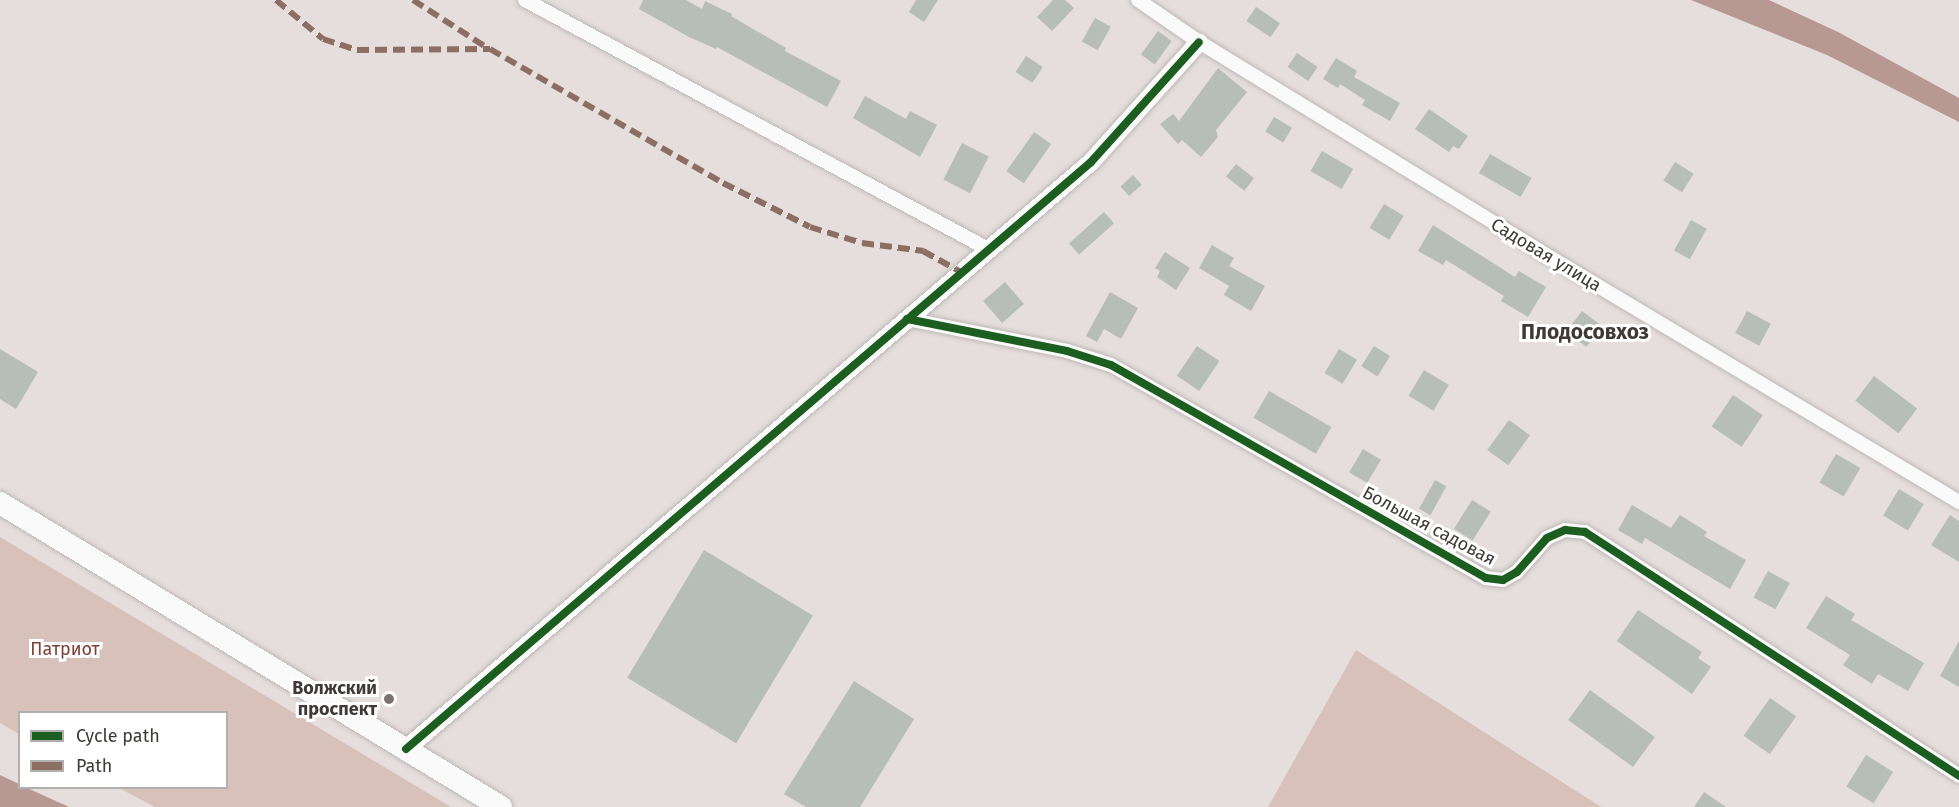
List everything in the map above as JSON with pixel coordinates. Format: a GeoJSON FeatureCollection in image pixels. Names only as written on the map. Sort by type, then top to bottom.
{"type":"FeatureCollection","features":[{"type":"Feature","properties":{"kind":"main road"},"geometry":{"type":"LineString","coordinates":[[0,503],[501,807]]}},
{"type":"Feature","properties":{"kind":"street"},"geometry":{"type":"LineString","coordinates":[[525,0],[988,249]]}},
{"type":"Feature","properties":{"kind":"street","name":"Садовая улица"},"geometry":{"type":"LineString","coordinates":[[1138,0],[1199,42],[1538,250],[1959,502]]}},
{"type":"Feature","properties":{"kind":"street"},"geometry":{"type":"LineString","coordinates":[[406,749],[1091,162],[1199,42]]}},
{"type":"Feature","properties":{"kind":"street","name":"Большая садовая"},"geometry":{"type":"LineString","coordinates":[[906,319],[1067,351],[1111,365],[1486,578],[1503,580],[1517,572],[1547,538],[1565,530],[1585,532],[1959,776]]}},
{"type":"Feature","properties":{"kind":"green space","name":"Патриот"},"geometry":{"type":"Polygon","coordinates":[[[0,537],[451,807],[155,807],[121,789],[228,789],[228,711],[18,711],[18,733],[0,723],[0,537]]]}},
{"type":"Feature","properties":{"kind":"green space"},"geometry":{"type":"Polygon","coordinates":[[[1356,650],[1601,807],[1268,807],[1356,650]]]}},
{"type":"Feature","properties":{"kind":"shaded area"},"geometry":{"type":"Polygon","coordinates":[[[1691,0],[1769,0],[1838,32],[1959,98],[1959,122],[1827,55],[1691,0]]]}},
{"type":"Feature","properties":{"kind":"shaded area"},"geometry":{"type":"Polygon","coordinates":[[[0,775],[18,784],[18,789],[29,789],[69,807],[0,807],[0,775]]]}},
{"type":"Feature","properties":{"kind":"building"},"geometry":{"type":"Polygon","coordinates":[[[643,0],[686,0],[702,9],[705,1],[732,14],[731,16],[786,48],[785,51],[841,81],[827,107],[717,47],[716,49],[689,37],[639,9],[643,0]]]}},
{"type":"Feature","properties":{"kind":"building"},"geometry":{"type":"Polygon","coordinates":[[[916,0],[938,0],[924,22],[909,12],[916,0]]]}},
{"type":"Feature","properties":{"kind":"building"},"geometry":{"type":"Polygon","coordinates":[[[1053,0],[1065,0],[1074,8],[1052,31],[1037,17],[1053,0]]]}},
{"type":"Feature","properties":{"kind":"building"},"geometry":{"type":"Polygon","coordinates":[[[1256,7],[1280,23],[1271,37],[1246,21],[1256,7]]]}},
{"type":"Feature","properties":{"kind":"building"},"geometry":{"type":"Polygon","coordinates":[[[1095,18],[1111,27],[1098,50],[1082,42],[1095,18]]]}},
{"type":"Feature","properties":{"kind":"building"},"geometry":{"type":"Polygon","coordinates":[[[1158,31],[1172,41],[1155,64],[1141,54],[1158,31]]]}},
{"type":"Feature","properties":{"kind":"building"},"geometry":{"type":"Polygon","coordinates":[[[1297,53],[1318,67],[1308,81],[1287,67],[1297,53]]]}},
{"type":"Feature","properties":{"kind":"building"},"geometry":{"type":"Polygon","coordinates":[[[1026,56],[1043,67],[1032,83],[1016,72],[1026,56]]]}},
{"type":"Feature","properties":{"kind":"building"},"geometry":{"type":"Polygon","coordinates":[[[1336,58],[1357,71],[1354,77],[1400,103],[1390,121],[1362,105],[1365,100],[1340,84],[1338,88],[1323,79],[1336,58]]]}},
{"type":"Feature","properties":{"kind":"building"},"geometry":{"type":"Polygon","coordinates":[[[1218,68],[1247,92],[1216,130],[1218,137],[1201,157],[1182,140],[1178,144],[1160,124],[1173,114],[1179,121],[1218,68]]]}},
{"type":"Feature","properties":{"kind":"building"},"geometry":{"type":"Polygon","coordinates":[[[865,96],[906,119],[910,111],[937,125],[920,157],[853,118],[865,96]]]}},
{"type":"Feature","properties":{"kind":"building"},"geometry":{"type":"Polygon","coordinates":[[[1429,109],[1468,136],[1459,149],[1453,146],[1449,152],[1415,129],[1429,109]]]}},
{"type":"Feature","properties":{"kind":"building"},"geometry":{"type":"Polygon","coordinates":[[[1274,117],[1292,128],[1283,142],[1265,132],[1274,117]]]}},
{"type":"Feature","properties":{"kind":"building"},"geometry":{"type":"Polygon","coordinates":[[[1034,132],[1051,144],[1024,183],[1006,171],[1034,132]]]}},
{"type":"Feature","properties":{"kind":"building"},"geometry":{"type":"Polygon","coordinates":[[[962,143],[989,157],[970,193],[943,180],[962,143]]]}},
{"type":"Feature","properties":{"kind":"building"},"geometry":{"type":"Polygon","coordinates":[[[1322,151],[1353,169],[1342,189],[1310,171],[1322,151]]]}},
{"type":"Feature","properties":{"kind":"building"},"geometry":{"type":"Polygon","coordinates":[[[1490,154],[1532,178],[1521,197],[1479,173],[1490,154]]]}},
{"type":"Feature","properties":{"kind":"building"},"geometry":{"type":"Polygon","coordinates":[[[1675,162],[1694,174],[1682,192],[1663,181],[1675,162]]]}},
{"type":"Feature","properties":{"kind":"building"},"geometry":{"type":"Polygon","coordinates":[[[1236,164],[1254,178],[1244,191],[1226,177],[1236,164]]]}},
{"type":"Feature","properties":{"kind":"building"},"geometry":{"type":"Polygon","coordinates":[[[1133,175],[1142,185],[1129,196],[1120,186],[1133,175]]]}},
{"type":"Feature","properties":{"kind":"building"},"geometry":{"type":"Polygon","coordinates":[[[1384,204],[1404,216],[1389,240],[1370,228],[1384,204]]]}},
{"type":"Feature","properties":{"kind":"building"},"geometry":{"type":"Polygon","coordinates":[[[1104,212],[1114,223],[1079,255],[1069,243],[1104,212]]]}},
{"type":"Feature","properties":{"kind":"building"},"geometry":{"type":"Polygon","coordinates":[[[1691,220],[1707,229],[1690,259],[1674,251],[1691,220]]]}},
{"type":"Feature","properties":{"kind":"building"},"geometry":{"type":"Polygon","coordinates":[[[1433,225],[1515,277],[1519,271],[1546,287],[1528,317],[1501,301],[1504,296],[1446,260],[1443,265],[1418,251],[1433,225]]]}},
{"type":"Feature","properties":{"kind":"building"},"geometry":{"type":"Polygon","coordinates":[[[1212,245],[1234,258],[1229,266],[1265,286],[1251,311],[1224,295],[1229,286],[1199,268],[1212,245]]]}},
{"type":"Feature","properties":{"kind":"building"},"geometry":{"type":"Polygon","coordinates":[[[1165,252],[1190,268],[1176,290],[1157,277],[1160,271],[1155,268],[1165,252]]]}},
{"type":"Feature","properties":{"kind":"building"},"geometry":{"type":"Polygon","coordinates":[[[1005,282],[1024,304],[1002,323],[983,301],[1005,282]]]}},
{"type":"Feature","properties":{"kind":"building"},"geometry":{"type":"Polygon","coordinates":[[[1110,292],[1138,308],[1121,339],[1104,329],[1097,342],[1086,336],[1110,292]]]}},
{"type":"Feature","properties":{"kind":"building"},"geometry":{"type":"Polygon","coordinates":[[[1582,311],[1602,326],[1586,347],[1566,332],[1582,311]]]}},
{"type":"Feature","properties":{"kind":"building"},"geometry":{"type":"Polygon","coordinates":[[[1747,311],[1771,324],[1759,346],[1735,333],[1747,311]]]}},
{"type":"Feature","properties":{"kind":"building"},"geometry":{"type":"Polygon","coordinates":[[[1197,346],[1219,361],[1199,391],[1177,376],[1197,346]]]}},
{"type":"Feature","properties":{"kind":"building"},"geometry":{"type":"Polygon","coordinates":[[[1374,346],[1390,356],[1377,376],[1361,366],[1374,346]]]}},
{"type":"Feature","properties":{"kind":"building"},"geometry":{"type":"Polygon","coordinates":[[[0,349],[38,372],[16,409],[0,399],[0,349]]]}},
{"type":"Feature","properties":{"kind":"building"},"geometry":{"type":"Polygon","coordinates":[[[1339,349],[1357,360],[1343,384],[1325,373],[1339,349]]]}},
{"type":"Feature","properties":{"kind":"building"},"geometry":{"type":"Polygon","coordinates":[[[1424,370],[1449,385],[1433,411],[1409,396],[1424,370]]]}},
{"type":"Feature","properties":{"kind":"building"},"geometry":{"type":"Polygon","coordinates":[[[1874,376],[1917,408],[1898,433],[1855,401],[1874,376]]]}},
{"type":"Feature","properties":{"kind":"building"},"geometry":{"type":"Polygon","coordinates":[[[1269,391],[1331,427],[1316,454],[1254,418],[1269,391]]]}},
{"type":"Feature","properties":{"kind":"building"},"geometry":{"type":"Polygon","coordinates":[[[1733,395],[1763,415],[1742,447],[1712,427],[1733,395]]]}},
{"type":"Feature","properties":{"kind":"building"},"geometry":{"type":"Polygon","coordinates":[[[1509,420],[1530,435],[1508,465],[1487,450],[1509,420]]]}},
{"type":"Feature","properties":{"kind":"building"},"geometry":{"type":"Polygon","coordinates":[[[1363,449],[1381,460],[1367,483],[1349,472],[1363,449]]]}},
{"type":"Feature","properties":{"kind":"building"},"geometry":{"type":"Polygon","coordinates":[[[1836,454],[1860,468],[1844,497],[1820,483],[1836,454]]]}},
{"type":"Feature","properties":{"kind":"building"},"geometry":{"type":"Polygon","coordinates":[[[1435,480],[1446,486],[1430,515],[1419,509],[1435,480]]]}},
{"type":"Feature","properties":{"kind":"building"},"geometry":{"type":"Polygon","coordinates":[[[1899,489],[1924,504],[1908,531],[1883,516],[1899,489]]]}},
{"type":"Feature","properties":{"kind":"building"},"geometry":{"type":"Polygon","coordinates":[[[1472,500],[1491,512],[1473,540],[1454,529],[1472,500]]]}},
{"type":"Feature","properties":{"kind":"building"},"geometry":{"type":"Polygon","coordinates":[[[1632,505],[1671,528],[1680,515],[1707,532],[1704,536],[1746,560],[1730,589],[1645,538],[1642,544],[1618,530],[1632,505]]]}},
{"type":"Feature","properties":{"kind":"building"},"geometry":{"type":"Polygon","coordinates":[[[1950,515],[1959,521],[1959,562],[1931,545],[1950,515]]]}},
{"type":"Feature","properties":{"kind":"building"},"geometry":{"type":"Polygon","coordinates":[[[704,550],[813,615],[736,743],[627,678],[704,550]]]}},
{"type":"Feature","properties":{"kind":"building"},"geometry":{"type":"Polygon","coordinates":[[[1768,571],[1790,583],[1775,609],[1753,597],[1768,571]]]}},
{"type":"Feature","properties":{"kind":"building"},"geometry":{"type":"Polygon","coordinates":[[[1826,596],[1855,614],[1851,620],[1924,663],[1908,691],[1878,674],[1872,684],[1843,665],[1850,655],[1806,628],[1826,596]]]}},
{"type":"Feature","properties":{"kind":"building"},"geometry":{"type":"Polygon","coordinates":[[[1638,610],[1702,652],[1698,658],[1711,667],[1692,694],[1617,641],[1638,610]]]}},
{"type":"Feature","properties":{"kind":"building"},"geometry":{"type":"Polygon","coordinates":[[[1959,641],[1959,687],[1940,676],[1959,641]]]}},
{"type":"Feature","properties":{"kind":"building"},"geometry":{"type":"Polygon","coordinates":[[[854,681],[914,719],[860,807],[806,807],[784,794],[854,681]]]}},
{"type":"Feature","properties":{"kind":"building"},"geometry":{"type":"Polygon","coordinates":[[[1590,690],[1655,737],[1633,767],[1568,720],[1590,690]]]}},
{"type":"Feature","properties":{"kind":"building"},"geometry":{"type":"Polygon","coordinates":[[[1770,698],[1796,716],[1770,754],[1744,736],[1770,698]]]}},
{"type":"Feature","properties":{"kind":"building"},"geometry":{"type":"Polygon","coordinates":[[[1866,755],[1893,772],[1874,803],[1846,786],[1866,755]]]}},
{"type":"Feature","properties":{"kind":"building"},"geometry":{"type":"Polygon","coordinates":[[[1704,792],[1726,807],[1694,807],[1704,792]]]}},
{"type":"Feature","properties":{"kind":"marked path"},"geometry":{"type":"LineString","coordinates":[[276,0],[323,39],[357,50],[490,49],[723,183],[810,227],[862,243],[923,251],[961,272]]}},
{"type":"Feature","properties":{"kind":"marked path"},"geometry":{"type":"LineString","coordinates":[[413,0],[489,49]]}},
{"type":"Feature","properties":{"kind":"cycle path"},"geometry":{"type":"LineString","coordinates":[[406,749],[1091,162],[1199,42]]}},
{"type":"Feature","properties":{"kind":"cycle path"},"geometry":{"type":"LineString","coordinates":[[907,319],[1067,351],[1111,365],[1486,578],[1503,580],[1517,572],[1547,538],[1565,530],[1585,532],[1959,776]]}},
{"type":"Feature","properties":{"kind":"place","name":"Волжский проспект"},"geometry":{"type":"Point","coordinates":[389,699]}},
{"type":"Feature","properties":{"kind":"district","name":"Плодосовхоз"},"geometry":{"type":"Point","coordinates":[1585,332]}}]}
